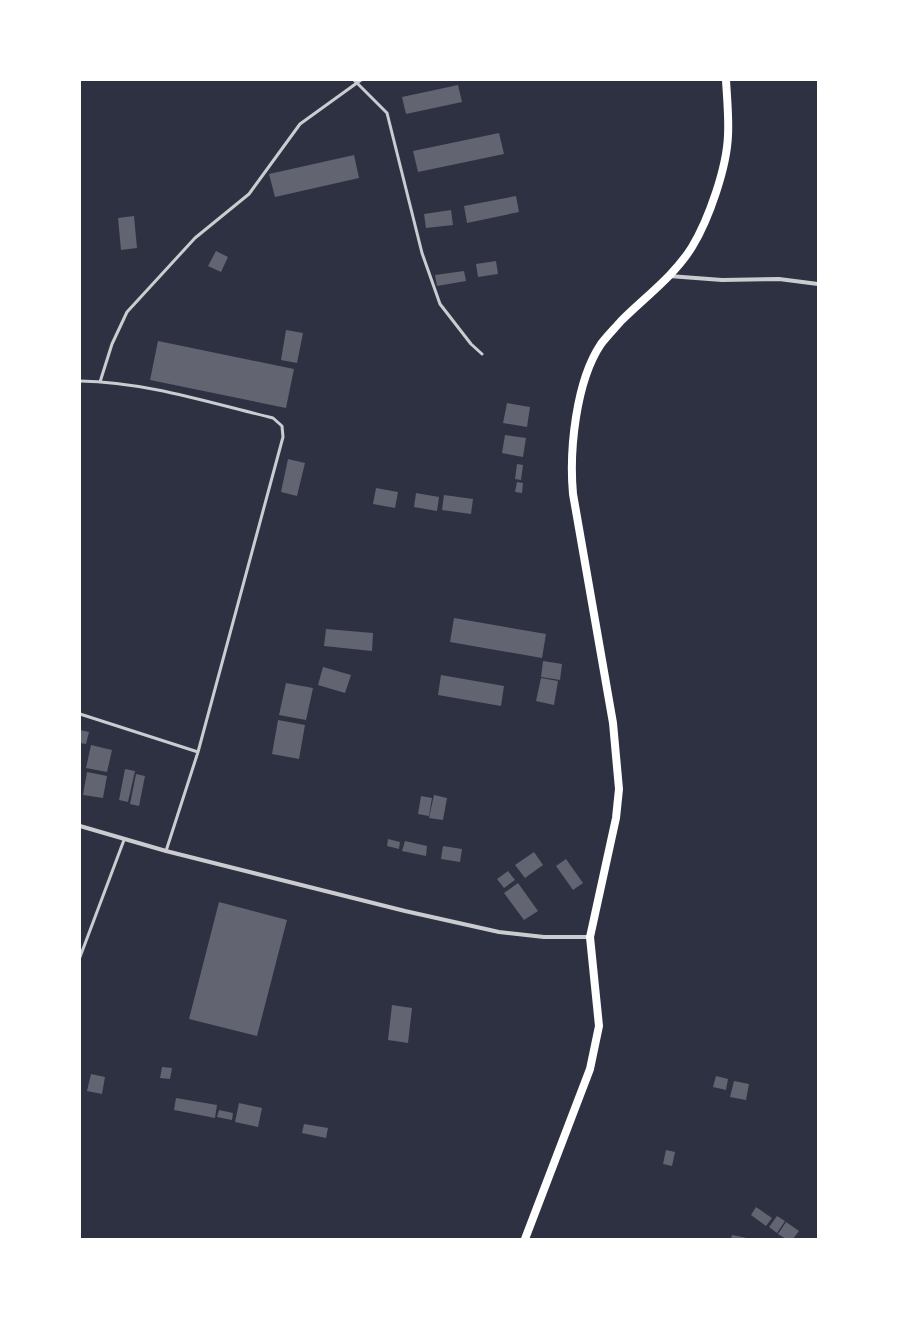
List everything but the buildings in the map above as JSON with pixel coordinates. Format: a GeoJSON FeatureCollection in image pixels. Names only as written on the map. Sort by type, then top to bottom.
{"type":"FeatureCollection","features":[{"type":"Feature","properties":{"kind":"main road"},"geometry":{"type":"LineString","coordinates":[[525,1239],[590,1069],[599,1026],[590,937],[616,818],[619,789],[613,723],[573,494],[571,470],[574,426],[586,375],[601,344],[621,322],[669,276],[692,247],[710,208],[724,164],[728,135],[726,80]]}},
{"type":"Feature","properties":{"kind":"street"},"geometry":{"type":"LineString","coordinates":[[669,276],[722,280],[779,279],[818,284]]}},
{"type":"Feature","properties":{"kind":"street"},"geometry":{"type":"LineString","coordinates":[[80,826],[166,852],[405,911],[499,932],[544,937],[590,937]]}},
{"type":"Feature","properties":{"kind":"lane"},"geometry":{"type":"LineString","coordinates":[[100,382],[112,344],[127,312],[195,238],[249,194],[300,124],[358,81],[387,113],[422,253],[440,304],[471,344],[482,354]]}},
{"type":"Feature","properties":{"kind":"lane"},"geometry":{"type":"LineString","coordinates":[[80,382],[133,385],[273,418],[282,426],[284,437],[198,752],[166,852]]}},
{"type":"Feature","properties":{"kind":"lane"},"geometry":{"type":"LineString","coordinates":[[80,714],[198,752]]}},
{"type":"Feature","properties":{"kind":"lane"},"geometry":{"type":"LineString","coordinates":[[80,956],[124,840]]}}]}
